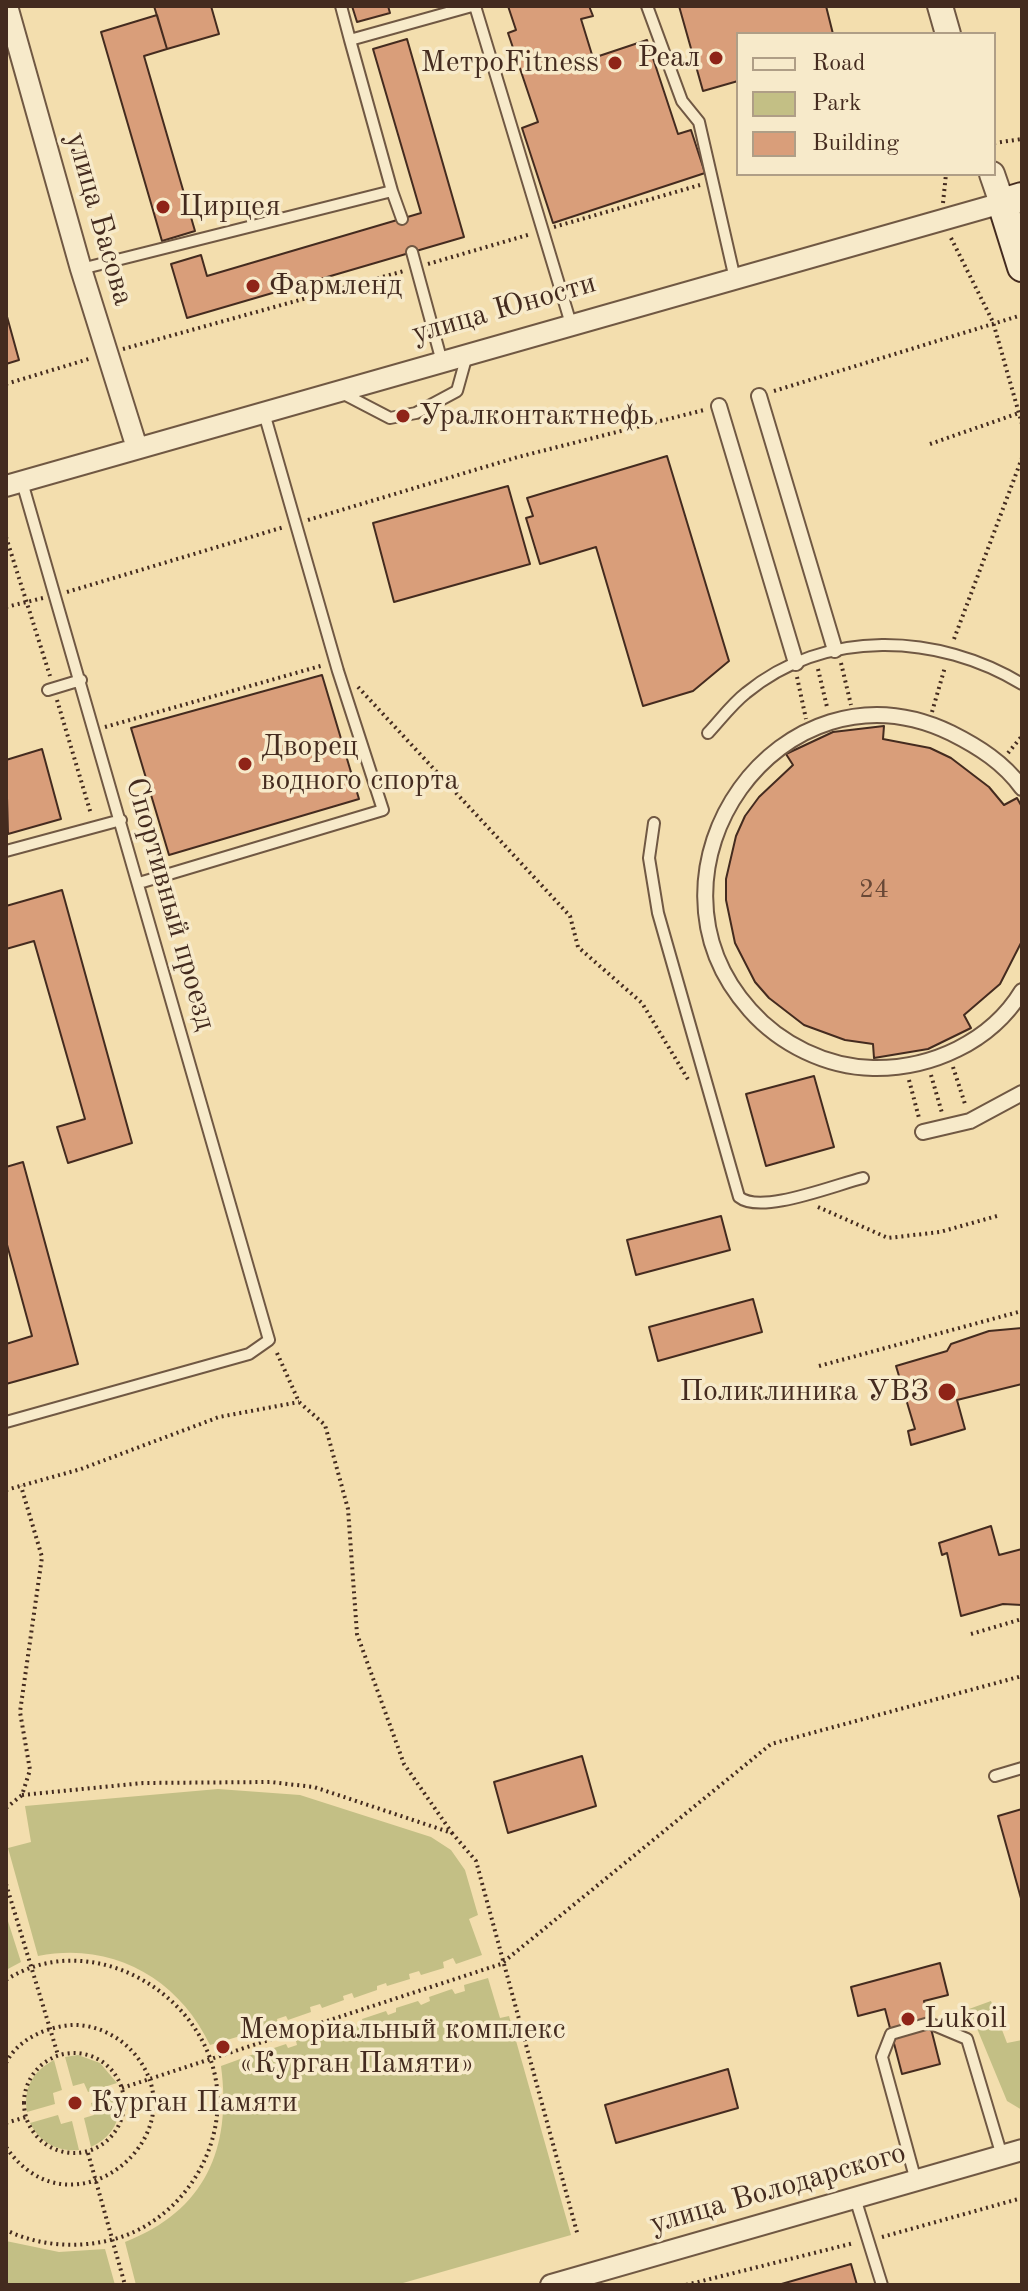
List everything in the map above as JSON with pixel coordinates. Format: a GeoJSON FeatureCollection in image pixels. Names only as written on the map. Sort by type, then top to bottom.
{"type":"FeatureCollection","features":[{"type":"Feature","properties":{"kind":"main road"},"geometry":{"type":"LineString","coordinates":[[1012,200],[1022,267]]}},
{"type":"Feature","properties":{"kind":"street","name":"улица Басова"},"geometry":{"type":"LineString","coordinates":[[7,6],[14,58],[137,448]]}},
{"type":"Feature","properties":{"kind":"street"},"geometry":{"type":"LineString","coordinates":[[940,6],[947,32]]}},
{"type":"Feature","properties":{"kind":"street"},"geometry":{"type":"LineString","coordinates":[[994,176],[1012,200]]}},
{"type":"Feature","properties":{"kind":"street","name":"улица Юности"},"geometry":{"type":"LineString","coordinates":[[14,484],[1012,200]]}},
{"type":"Feature","properties":{"kind":"street"},"geometry":{"type":"LineString","coordinates":[[759,396],[835,650]]}},
{"type":"Feature","properties":{"kind":"street"},"geometry":{"type":"LineString","coordinates":[[719,406],[796,663]]}},
{"type":"Feature","properties":{"kind":"street"},"geometry":{"type":"LineString","coordinates":[[1022,788],[999,761],[926,721],[872,715],[829,723],[773,752],[739,789],[710,850],[704,905],[719,965],[737,996],[771,1030],[822,1059],[864,1067],[928,1061],[968,1044],[988,1029],[1022,991]]}},
{"type":"Feature","properties":{"kind":"street"},"geometry":{"type":"LineString","coordinates":[[923,1132],[970,1121],[1022,1093]]}},
{"type":"Feature","properties":{"kind":"street","name":"улица Володарского"},"geometry":{"type":"LineString","coordinates":[[551,2285],[1022,2150]]}},
{"type":"Feature","properties":{"kind":"lane"},"geometry":{"type":"LineString","coordinates":[[341,6],[402,219]]}},
{"type":"Feature","properties":{"kind":"lane"},"geometry":{"type":"LineString","coordinates":[[350,40],[474,6],[571,324]]}},
{"type":"Feature","properties":{"kind":"lane"},"geometry":{"type":"LineString","coordinates":[[647,6],[682,101],[699,122],[735,279]]}},
{"type":"Feature","properties":{"kind":"lane"},"geometry":{"type":"LineString","coordinates":[[81,269],[392,191]]}},
{"type":"Feature","properties":{"kind":"lane"},"geometry":{"type":"LineString","coordinates":[[412,252],[442,362]]}},
{"type":"Feature","properties":{"kind":"lane"},"geometry":{"type":"LineString","coordinates":[[338,392],[390,418],[416,413],[457,391],[467,355]]}},
{"type":"Feature","properties":{"kind":"lane"},"geometry":{"type":"LineString","coordinates":[[139,883],[383,810],[338,671],[264,413]]}},
{"type":"Feature","properties":{"kind":"lane","name":"Спортивный проезд"},"geometry":{"type":"LineString","coordinates":[[14,484],[56,595],[269,1340]]}},
{"type":"Feature","properties":{"kind":"lane"},"geometry":{"type":"LineString","coordinates":[[708,733],[746,693],[796,663],[835,650],[904,645],[949,652],[998,669],[1022,684]]}},
{"type":"Feature","properties":{"kind":"lane"},"geometry":{"type":"LineString","coordinates":[[48,690],[81,680]]}},
{"type":"Feature","properties":{"kind":"lane"},"geometry":{"type":"LineString","coordinates":[[6,851],[121,820]]}},
{"type":"Feature","properties":{"kind":"lane"},"geometry":{"type":"LineString","coordinates":[[654,823],[649,858],[655,901],[739,1197],[754,1205],[863,1178]]}},
{"type":"Feature","properties":{"kind":"lane"},"geometry":{"type":"LineString","coordinates":[[6,1422],[249,1354],[269,1340]]}},
{"type":"Feature","properties":{"kind":"lane"},"geometry":{"type":"LineString","coordinates":[[995,1776],[1022,1768]]}},
{"type":"Feature","properties":{"kind":"lane"},"geometry":{"type":"LineString","coordinates":[[916,2181],[882,2057],[891,2034],[929,2023],[967,2039],[1002,2156]]}},
{"type":"Feature","properties":{"kind":"lane"},"geometry":{"type":"LineString","coordinates":[[855,2198],[882,2285]]}},
{"type":"Feature","properties":{"kind":"path"},"geometry":{"type":"LineString","coordinates":[[996,143],[1022,139]]}},
{"type":"Feature","properties":{"kind":"path"},"geometry":{"type":"LineString","coordinates":[[945,176],[943,221],[993,322],[1022,424]]}},
{"type":"Feature","properties":{"kind":"path"},"geometry":{"type":"LineString","coordinates":[[6,384],[713,181]]}},
{"type":"Feature","properties":{"kind":"path"},"geometry":{"type":"LineString","coordinates":[[759,396],[1022,315]]}},
{"type":"Feature","properties":{"kind":"path"},"geometry":{"type":"LineString","coordinates":[[6,607],[56,595],[518,457],[719,406]]}},
{"type":"Feature","properties":{"kind":"path"},"geometry":{"type":"LineString","coordinates":[[930,444],[1019,413]]}},
{"type":"Feature","properties":{"kind":"path"},"geometry":{"type":"LineString","coordinates":[[949,652],[1022,458]]}},
{"type":"Feature","properties":{"kind":"path"},"geometry":{"type":"LineString","coordinates":[[95,730],[325,665],[338,671],[384,711],[570,916],[578,947],[642,1003],[689,1081]]}},
{"type":"Feature","properties":{"kind":"path"},"geometry":{"type":"LineString","coordinates":[[844,671],[851,698]]}},
{"type":"Feature","properties":{"kind":"path"},"geometry":{"type":"LineString","coordinates":[[819,676],[826,701]]}},
{"type":"Feature","properties":{"kind":"path"},"geometry":{"type":"LineString","coordinates":[[932,711],[943,676]]}},
{"type":"Feature","properties":{"kind":"path"},"geometry":{"type":"LineString","coordinates":[[797,682],[804,710]]}},
{"type":"Feature","properties":{"kind":"path"},"geometry":{"type":"LineString","coordinates":[[1011,749],[1022,736]]}},
{"type":"Feature","properties":{"kind":"path"},"geometry":{"type":"LineString","coordinates":[[956,1074],[964,1101]]}},
{"type":"Feature","properties":{"kind":"path"},"geometry":{"type":"LineString","coordinates":[[932,1080],[940,1107]]}},
{"type":"Feature","properties":{"kind":"path"},"geometry":{"type":"LineString","coordinates":[[910,1085],[917,1112]]}},
{"type":"Feature","properties":{"kind":"path"},"geometry":{"type":"LineString","coordinates":[[798,1195],[888,1238],[940,1232],[997,1216]]}},
{"type":"Feature","properties":{"kind":"path"},"geometry":{"type":"LineString","coordinates":[[819,1366],[1022,1311]]}},
{"type":"Feature","properties":{"kind":"path"},"geometry":{"type":"LineString","coordinates":[[269,1340],[299,1402],[325,1425],[348,1509],[357,1634],[404,1764],[452,1833],[476,1861],[501,1964],[578,2236]]}},
{"type":"Feature","properties":{"kind":"path"},"geometry":{"type":"LineString","coordinates":[[6,1490],[81,1469],[219,1417],[299,1402]]}},
{"type":"Feature","properties":{"kind":"path"},"geometry":{"type":"LineString","coordinates":[[6,1808],[22,1795],[30,1770],[20,1712],[24,1666],[42,1557],[21,1486]]}},
{"type":"Feature","properties":{"kind":"path"},"geometry":{"type":"LineString","coordinates":[[971,1634],[1022,1619]]}},
{"type":"Feature","properties":{"kind":"path"},"geometry":{"type":"LineString","coordinates":[[122,2088],[501,1964],[771,1744],[1022,1676]]}},
{"type":"Feature","properties":{"kind":"path"},"geometry":{"type":"LineString","coordinates":[[22,1795],[143,1783],[270,1782],[314,1787],[452,1833]]}},
{"type":"Feature","properties":{"kind":"path"},"geometry":{"type":"LineString","coordinates":[[6,1884],[58,2055]]}},
{"type":"Feature","properties":{"kind":"path"},"geometry":{"type":"LineString","coordinates":[[6,1980],[32,1967],[52,1962],[92,1961],[133,1973],[168,1999],[183,2016],[210,2059],[216,2088],[216,2113],[198,2174],[173,2207],[137,2231],[113,2240],[66,2245],[31,2240],[6,2230]]}},
{"type":"Feature","properties":{"kind":"path"},"geometry":{"type":"LineString","coordinates":[[6,2063],[27,2039],[50,2028],[76,2025],[101,2029],[123,2042],[140,2061],[148,2078],[152,2103],[148,2135],[134,2157],[116,2173],[95,2182],[69,2185],[45,2180],[24,2168],[6,2147]]}},
{"type":"Feature","properties":{"kind":"path"},"geometry":{"type":"LineString","coordinates":[[71,2053],[93,2057],[110,2069],[122,2088],[123,2112],[117,2128],[107,2140],[87,2151],[53,2149],[34,2134],[26,2117],[23,2100],[31,2077],[38,2067],[58,2055],[71,2053]]}},
{"type":"Feature","properties":{"kind":"path"},"geometry":{"type":"LineString","coordinates":[[6,2123],[26,2117]]}},
{"type":"Feature","properties":{"kind":"path"},"geometry":{"type":"LineString","coordinates":[[87,2151],[125,2285]]}},
{"type":"Feature","properties":{"kind":"green space"},"geometry":{"type":"Polygon","coordinates":[[[218,1789],[300,1795],[431,1837],[451,1850],[465,1870],[478,1915],[469,1919],[482,1955],[456,1964],[453,1958],[443,1962],[444,1968],[421,1975],[419,1971],[409,1974],[410,1979],[377,1986],[377,1990],[354,1998],[352,1993],[343,1996],[344,2000],[322,2008],[320,2004],[310,2007],[311,2012],[288,2020],[286,2016],[277,2019],[278,2024],[260,2030],[258,2026],[246,2029],[247,2034],[210,2045],[180,2001],[161,1983],[140,1970],[92,1954],[38,1956],[8,1848],[31,1842],[25,1806],[218,1789]]]}},
{"type":"Feature","properties":{"kind":"green space"},"geometry":{"type":"Polygon","coordinates":[[[6,1915],[21,1962],[6,1970],[6,1915]]]}},
{"type":"Feature","properties":{"kind":"green space"},"geometry":{"type":"Polygon","coordinates":[[[488,1978],[500,2018],[509,2016],[571,2235],[396,2285],[136,2285],[125,2242],[153,2229],[193,2195],[207,2174],[217,2150],[222,2124],[221,2066],[254,2054],[257,2059],[269,2054],[268,2050],[286,2044],[288,2048],[297,2045],[296,2041],[319,2033],[321,2038],[332,2034],[331,2030],[353,2023],[355,2027],[363,2024],[362,2019],[386,2011],[388,2015],[396,2012],[396,2008],[418,2001],[421,2005],[430,2001],[429,1997],[452,1989],[455,1994],[465,1991],[464,1985],[488,1978]]]}},
{"type":"Feature","properties":{"kind":"green space"},"geometry":{"type":"Polygon","coordinates":[[[991,2001],[1007,2043],[1022,2040],[1022,2110],[1007,2101],[969,2009],[991,2001]]]}},
{"type":"Feature","properties":{"kind":"green space"},"geometry":{"type":"Polygon","coordinates":[[[78,2055],[100,2063],[117,2083],[88,2092],[84,2083],[73,2086],[65,2057],[78,2055]]]}},
{"type":"Feature","properties":{"kind":"green space"},"geometry":{"type":"Polygon","coordinates":[[[54,2060],[62,2090],[53,2093],[55,2104],[27,2112],[31,2081],[40,2069],[54,2060]]]}},
{"type":"Feature","properties":{"kind":"green space"},"geometry":{"type":"Polygon","coordinates":[[[120,2095],[118,2119],[105,2138],[91,2147],[84,2118],[94,2115],[91,2103],[120,2095]]]}},
{"type":"Feature","properties":{"kind":"green space"},"geometry":{"type":"Polygon","coordinates":[[[58,2115],[61,2124],[72,2121],[79,2150],[50,2145],[30,2123],[58,2115]]]}},
{"type":"Feature","properties":{"kind":"green space"},"geometry":{"type":"Polygon","coordinates":[[[6,2241],[59,2252],[105,2249],[115,2285],[6,2285],[6,2241]]]}},
{"type":"Feature","properties":{"kind":"building"},"geometry":{"type":"Polygon","coordinates":[[[154,6],[211,6],[219,34],[167,49],[154,6]]]}},
{"type":"Feature","properties":{"kind":"building"},"geometry":{"type":"Polygon","coordinates":[[[352,6],[388,6],[390,13],[357,22],[352,6]]]}},
{"type":"Feature","properties":{"kind":"building"},"geometry":{"type":"Polygon","coordinates":[[[508,6],[589,6],[593,16],[581,19],[593,58],[647,40],[678,134],[691,130],[705,173],[553,223],[522,128],[538,122],[508,33],[516,30],[508,6]]]}},
{"type":"Feature","properties":{"kind":"building","name":"Реал"},"geometry":{"type":"Polygon","coordinates":[[[679,6],[826,6],[832,32],[736,32],[736,82],[703,91],[679,6]]]}},
{"type":"Feature","properties":{"kind":"building"},"geometry":{"type":"Polygon","coordinates":[[[157,15],[167,49],[144,56],[195,231],[162,241],[101,32],[157,15]]]}},
{"type":"Feature","properties":{"kind":"building"},"geometry":{"type":"Polygon","coordinates":[[[407,39],[464,237],[187,318],[171,264],[201,255],[207,276],[421,213],[373,49],[407,39]]]}},
{"type":"Feature","properties":{"kind":"building"},"geometry":{"type":"Polygon","coordinates":[[[6,313],[19,360],[6,364],[6,313]]]}},
{"type":"Feature","properties":{"kind":"building"},"geometry":{"type":"Polygon","coordinates":[[[667,456],[729,661],[693,691],[643,706],[596,547],[540,564],[526,518],[533,516],[527,498],[667,456]]]}},
{"type":"Feature","properties":{"kind":"building"},"geometry":{"type":"Polygon","coordinates":[[[508,486],[530,564],[394,602],[373,523],[508,486]]]}},
{"type":"Feature","properties":{"kind":"building","name":"Дворец водного спорта"},"geometry":{"type":"Polygon","coordinates":[[[322,675],[359,799],[169,855],[131,728],[322,675]]]}},
{"type":"Feature","properties":{"kind":"building"},"geometry":{"type":"Polygon","coordinates":[[[884,726],[883,739],[930,748],[951,758],[989,787],[1004,805],[1017,798],[1022,807],[1022,941],[1000,984],[964,1015],[971,1028],[928,1049],[874,1058],[873,1044],[845,1040],[804,1025],[769,998],[755,982],[735,943],[726,900],[726,879],[736,836],[745,816],[759,797],[793,765],[786,754],[833,732],[884,726]]]}},
{"type":"Feature","properties":{"kind":"building"},"geometry":{"type":"Polygon","coordinates":[[[42,749],[61,819],[8,834],[6,760],[42,749]]]}},
{"type":"Feature","properties":{"kind":"building"},"geometry":{"type":"Polygon","coordinates":[[[62,890],[132,1143],[68,1163],[57,1127],[85,1119],[34,941],[6,949],[6,906],[62,890]]]}},
{"type":"Feature","properties":{"kind":"building"},"geometry":{"type":"Polygon","coordinates":[[[814,1076],[834,1147],[766,1166],[746,1094],[814,1076]]]}},
{"type":"Feature","properties":{"kind":"building"},"geometry":{"type":"Polygon","coordinates":[[[23,1162],[78,1364],[6,1384],[6,1344],[32,1336],[6,1241],[6,1167],[23,1162]]]}},
{"type":"Feature","properties":{"kind":"building"},"geometry":{"type":"Polygon","coordinates":[[[721,1216],[730,1250],[636,1275],[627,1240],[721,1216]]]}},
{"type":"Feature","properties":{"kind":"building"},"geometry":{"type":"Polygon","coordinates":[[[753,1299],[762,1332],[658,1361],[649,1327],[753,1299]]]}},
{"type":"Feature","properties":{"kind":"building","name":"Поликлиника УВЗ"},"geometry":{"type":"Polygon","coordinates":[[[1022,1328],[1022,1384],[957,1400],[965,1429],[911,1445],[908,1431],[915,1429],[896,1366],[947,1351],[951,1344],[989,1331],[1022,1328]]]}},
{"type":"Feature","properties":{"kind":"building"},"geometry":{"type":"Polygon","coordinates":[[[991,1526],[999,1555],[1022,1549],[1022,1605],[1003,1604],[961,1616],[947,1553],[942,1555],[939,1543],[991,1526]]]}},
{"type":"Feature","properties":{"kind":"building"},"geometry":{"type":"Polygon","coordinates":[[[582,1756],[596,1806],[508,1833],[494,1782],[582,1756]]]}},
{"type":"Feature","properties":{"kind":"building"},"geometry":{"type":"Polygon","coordinates":[[[1022,1809],[1022,1902],[998,1816],[1022,1809]]]}},
{"type":"Feature","properties":{"kind":"building","name":"Lukoil"},"geometry":{"type":"Polygon","coordinates":[[[940,1963],[948,1995],[924,2001],[940,2064],[902,2074],[885,2009],[858,2016],[851,1987],[940,1963]]]}},
{"type":"Feature","properties":{"kind":"building"},"geometry":{"type":"Polygon","coordinates":[[[728,2069],[738,2108],[616,2143],[605,2105],[728,2069]]]}},
{"type":"Feature","properties":{"kind":"building"},"geometry":{"type":"Polygon","coordinates":[[[851,2264],[857,2285],[778,2285],[851,2264]]]}},
{"type":"Feature","properties":{"kind":"place","name":"Реал"},"geometry":{"type":"Point","coordinates":[716,58]}},
{"type":"Feature","properties":{"kind":"place","name":"МетроFitness"},"geometry":{"type":"Point","coordinates":[615,63]}},
{"type":"Feature","properties":{"kind":"place","name":"Цирцея"},"geometry":{"type":"Point","coordinates":[163,207]}},
{"type":"Feature","properties":{"kind":"place","name":"Фармленд"},"geometry":{"type":"Point","coordinates":[253,286]}},
{"type":"Feature","properties":{"kind":"place","name":"Уралконтактнефь"},"geometry":{"type":"Point","coordinates":[403,416]}},
{"type":"Feature","properties":{"kind":"place","name":"Дворец водного спорта"},"geometry":{"type":"Point","coordinates":[245,764]}},
{"type":"Feature","properties":{"kind":"place","name":"Поликлиника УВЗ"},"geometry":{"type":"Point","coordinates":[947,1392]}},
{"type":"Feature","properties":{"kind":"place","name":"Lukoil"},"geometry":{"type":"Point","coordinates":[908,2019]}},
{"type":"Feature","properties":{"kind":"place","name":"Мемориальный комплекс «Курган Памяти»"},"geometry":{"type":"Point","coordinates":[223,2047]}},
{"type":"Feature","properties":{"kind":"place","name":"Курган Памяти"},"geometry":{"type":"Point","coordinates":[75,2103]}}]}
